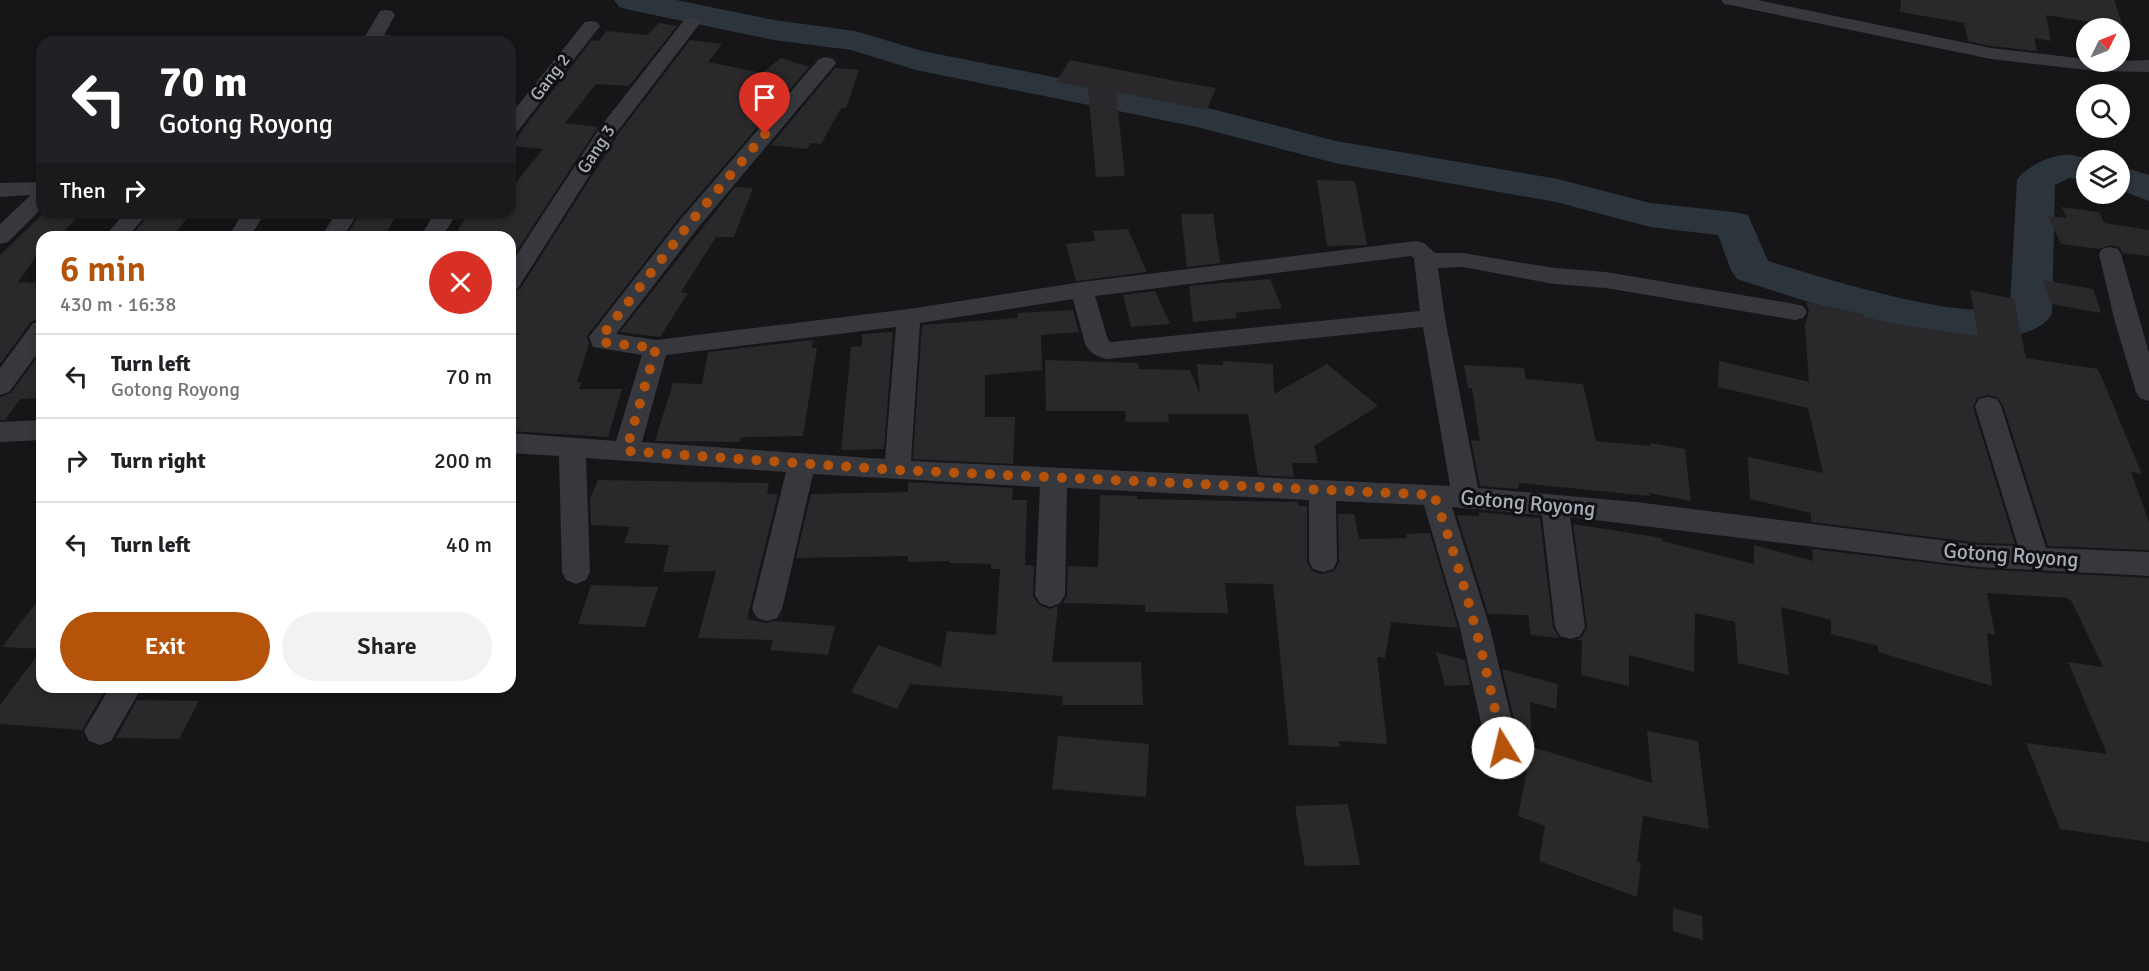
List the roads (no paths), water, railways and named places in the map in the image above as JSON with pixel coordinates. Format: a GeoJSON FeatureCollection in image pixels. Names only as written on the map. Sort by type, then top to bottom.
{"type":"FeatureCollection","features":[{"type":"Feature","properties":{"kind":"street"},"geometry":{"type":"LineString","coordinates":[[1730,0],[1968,49],[2080,64],[2149,66]]}},
{"type":"Feature","properties":{"kind":"street"},"geometry":{"type":"LineString","coordinates":[[375,36],[386,15]]}},
{"type":"Feature","properties":{"kind":"street","name":"Gang 3"},"geometry":{"type":"LineString","coordinates":[[516,274],[608,130],[691,23]]}},
{"type":"Feature","properties":{"kind":"street","name":"Gang 2"},"geometry":{"type":"LineString","coordinates":[[516,120],[591,26]]}},
{"type":"Feature","properties":{"kind":"street"},"geometry":{"type":"LineString","coordinates":[[826,63],[689,224],[601,337],[601,340],[607,343],[656,348],[909,317],[1083,290],[1412,248],[1424,253],[1426,261],[1433,318],[1466,497]]}},
{"type":"Feature","properties":{"kind":"street"},"geometry":{"type":"LineString","coordinates":[[0,190],[36,188]]}},
{"type":"Feature","properties":{"kind":"street"},"geometry":{"type":"LineString","coordinates":[[0,237],[36,202]]}},
{"type":"Feature","properties":{"kind":"street"},"geometry":{"type":"LineString","coordinates":[[120,231],[131,219]]}},
{"type":"Feature","properties":{"kind":"street"},"geometry":{"type":"LineString","coordinates":[[2110,254],[2127,322],[2149,392]]}},
{"type":"Feature","properties":{"kind":"street"},"geometry":{"type":"LineString","coordinates":[[1426,261],[1463,260],[1554,276],[1606,280],[1670,290],[1795,312]]}},
{"type":"Feature","properties":{"kind":"street"},"geometry":{"type":"LineString","coordinates":[[1083,290],[1097,344],[1107,351],[1433,318]]}},
{"type":"Feature","properties":{"kind":"street"},"geometry":{"type":"LineString","coordinates":[[897,470],[909,317]]}},
{"type":"Feature","properties":{"kind":"street"},"geometry":{"type":"LineString","coordinates":[[0,386],[36,337]]}},
{"type":"Feature","properties":{"kind":"street"},"geometry":{"type":"LineString","coordinates":[[626,451],[656,348]]}},
{"type":"Feature","properties":{"kind":"street"},"geometry":{"type":"LineString","coordinates":[[1988,405],[2035,557]]}},
{"type":"Feature","properties":{"kind":"street"},"geometry":{"type":"LineString","coordinates":[[0,432],[36,430]]}},
{"type":"Feature","properties":{"kind":"street","name":"Gotong Royong"},"geometry":{"type":"LineString","coordinates":[[516,443],[897,470],[1466,497],[1812,534],[1955,553],[2149,564]]}},
{"type":"Feature","properties":{"kind":"street"},"geometry":{"type":"LineString","coordinates":[[572,447],[576,572]]}},
{"type":"Feature","properties":{"kind":"street"},"geometry":{"type":"LineString","coordinates":[[767,609],[802,462]]}},
{"type":"Feature","properties":{"kind":"street"},"geometry":{"type":"LineString","coordinates":[[1050,596],[1054,477]]}},
{"type":"Feature","properties":{"kind":"street"},"geometry":{"type":"LineString","coordinates":[[1322,489],[1323,561]]}},
{"type":"Feature","properties":{"kind":"street"},"geometry":{"type":"LineString","coordinates":[[1434,495],[1464,582],[1493,696],[1506,764]]}},
{"type":"Feature","properties":{"kind":"street"},"geometry":{"type":"LineString","coordinates":[[1555,505],[1570,627]]}},
{"type":"Feature","properties":{"kind":"street"},"geometry":{"type":"LineString","coordinates":[[100,731],[124,693]]}},
{"type":"Feature","properties":{"kind":"waterway"},"geometry":{"type":"LineString","coordinates":[[630,0],[774,30],[855,41],[916,60],[1200,117],[1335,152],[1558,191],[1650,215],[1734,224],[1751,270],[1895,311],[1978,324],[2010,323],[2031,314],[2036,180],[2064,166],[2076,168]]}},
{"type":"Feature","properties":{"kind":"waterway"},"geometry":{"type":"LineString","coordinates":[[2130,181],[2149,189]]}}]}
